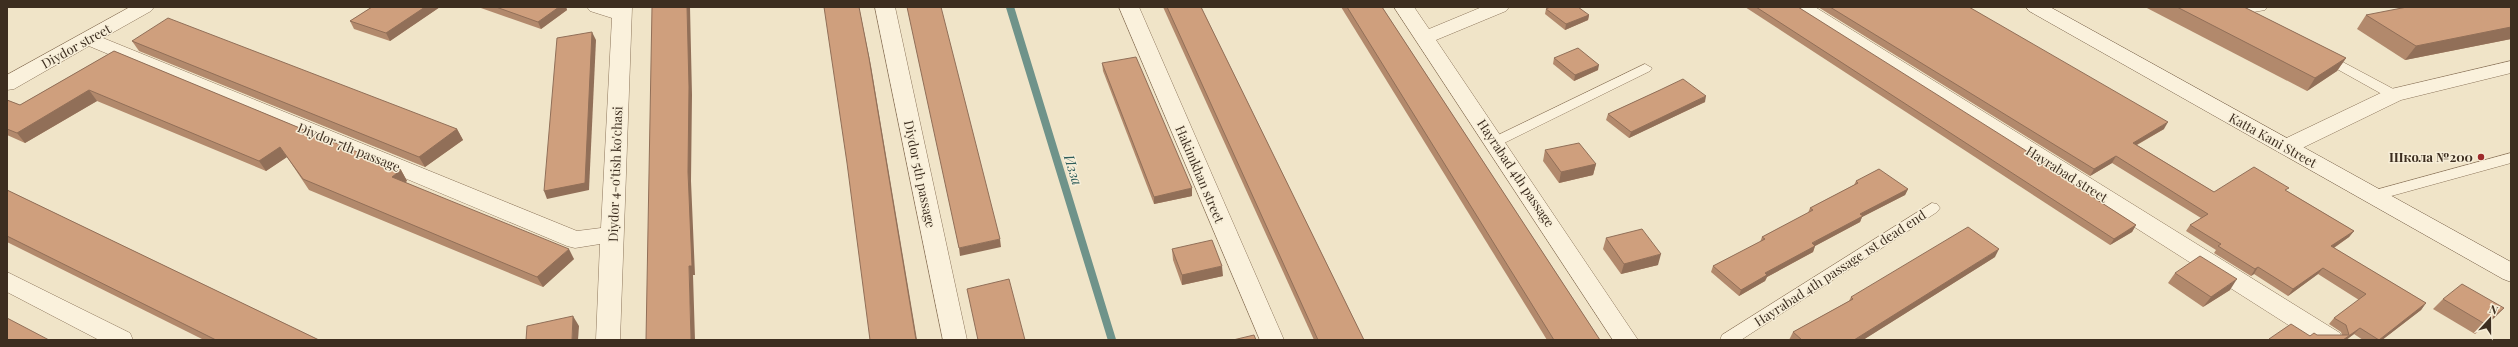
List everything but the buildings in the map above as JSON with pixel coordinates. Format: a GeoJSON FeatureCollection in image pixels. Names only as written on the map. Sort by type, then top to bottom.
{"type":"FeatureCollection","features":[{"type":"Feature","properties":{"kind":"street","name":"Diydor street"},"geometry":{"type":"LineString","coordinates":[[7,84],[144,7]]}},
{"type":"Feature","properties":{"kind":"street"},"geometry":{"type":"LineString","coordinates":[[597,7],[622,11]]}},
{"type":"Feature","properties":{"kind":"street","name":"Diydor 5th passage"},"geometry":{"type":"LineString","coordinates":[[884,7],[955,340]]}},
{"type":"Feature","properties":{"kind":"street","name":"Hakimkhаn street"},"geometry":{"type":"LineString","coordinates":[[1128,7],[1272,340]]}},
{"type":"Feature","properties":{"kind":"street","name":"Hayrabad 4th passage"},"geometry":{"type":"LineString","coordinates":[[1404,7],[1626,340]]}},
{"type":"Feature","properties":{"kind":"street"},"geometry":{"type":"LineString","coordinates":[[1425,38],[1499,7]]}},
{"type":"Feature","properties":{"kind":"street","name":"Hayrabad street"},"geometry":{"type":"LineString","coordinates":[[1802,7],[2331,340]]}},
{"type":"Feature","properties":{"kind":"street","name":"Katta Kani Street"},"geometry":{"type":"LineString","coordinates":[[2036,7],[2511,272]]}},
{"type":"Feature","properties":{"kind":"street","name":"Diydor 4-o'tish ko'chasi"},"geometry":{"type":"LineString","coordinates":[[608,340],[622,11]]}},
{"type":"Feature","properties":{"kind":"street","name":"Diydor 7th passage"},"geometry":{"type":"LineString","coordinates":[[88,39],[574,240],[613,234]]}},
{"type":"Feature","properties":{"kind":"street"},"geometry":{"type":"LineString","coordinates":[[2286,147],[2394,95],[2511,67]]}},
{"type":"Feature","properties":{"kind":"street"},"geometry":{"type":"LineString","coordinates":[[7,281],[121,340]]}},
{"type":"Feature","properties":{"kind":"lane"},"geometry":{"type":"LineString","coordinates":[[2239,9],[2260,7]]}},
{"type":"Feature","properties":{"kind":"lane"},"geometry":{"type":"LineString","coordinates":[[2239,9],[2263,22]]}},
{"type":"Feature","properties":{"kind":"lane"},"geometry":{"type":"LineString","coordinates":[[2311,49],[2394,95]]}},
{"type":"Feature","properties":{"kind":"lane"},"geometry":{"type":"LineString","coordinates":[[1495,142],[1645,68]]}},
{"type":"Feature","properties":{"kind":"lane"},"geometry":{"type":"LineString","coordinates":[[2373,196],[2511,158]]}},
{"type":"Feature","properties":{"kind":"lane","name":"Hayrabad 4th passage 1st dead end"},"geometry":{"type":"LineString","coordinates":[[1728,340],[1932,208]]}},
{"type":"Feature","properties":{"kind":"waterway","name":"Изза"},"geometry":{"type":"LineString","coordinates":[[1010,7],[1112,340]]}},
{"type":"Feature","properties":{"kind":"place","name":"Школа №200"},"geometry":{"type":"Point","coordinates":[2481,157]}}]}
